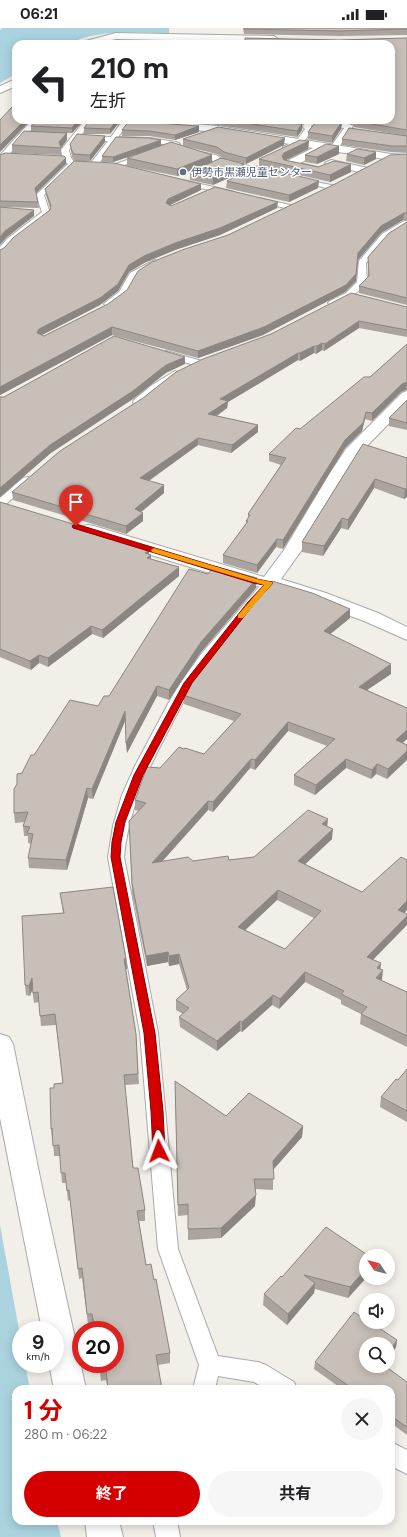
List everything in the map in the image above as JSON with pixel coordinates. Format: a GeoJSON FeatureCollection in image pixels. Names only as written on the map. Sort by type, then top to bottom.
{"type":"FeatureCollection","features":[{"type":"Feature","properties":{"kind":"street"},"geometry":{"type":"LineString","coordinates":[[182,40],[184,28]]}},
{"type":"Feature","properties":{"kind":"street"},"geometry":{"type":"LineString","coordinates":[[97,40],[116,36],[169,40]]}},
{"type":"Feature","properties":{"kind":"street"},"geometry":{"type":"LineString","coordinates":[[0,90],[12,84]]}},
{"type":"Feature","properties":{"kind":"street"},"geometry":{"type":"LineString","coordinates":[[152,124],[218,129],[391,157],[407,156]]}},
{"type":"Feature","properties":{"kind":"street"},"geometry":{"type":"LineString","coordinates":[[329,147],[288,164],[318,170],[355,151]]}},
{"type":"Feature","properties":{"kind":"street"},"geometry":{"type":"LineString","coordinates":[[331,163],[371,167]]}},
{"type":"Feature","properties":{"kind":"street"},"geometry":{"type":"LineString","coordinates":[[269,583],[292,551],[352,452],[407,396]]}},
{"type":"Feature","properties":{"kind":"street"},"geometry":{"type":"LineString","coordinates":[[76,526],[256,581],[283,584],[343,606],[407,634]]}},
{"type":"Feature","properties":{"kind":"street"},"geometry":{"type":"LineString","coordinates":[[0,1044],[27,1187],[69,1385]]}},
{"type":"Feature","properties":{"kind":"street"},"geometry":{"type":"LineString","coordinates":[[103,1525],[105,1537]]}},
{"type":"Feature","properties":{"kind":"lane"},"geometry":{"type":"LineString","coordinates":[[3,157],[26,135],[33,124]]}},
{"type":"Feature","properties":{"kind":"lane"},"geometry":{"type":"LineString","coordinates":[[85,124],[70,138],[65,150],[87,163],[129,170]]}},
{"type":"Feature","properties":{"kind":"lane"},"geometry":{"type":"LineString","coordinates":[[46,213],[40,195],[87,163],[115,138],[125,124]]}},
{"type":"Feature","properties":{"kind":"lane"},"geometry":{"type":"LineString","coordinates":[[306,124],[348,126],[351,130],[329,147]]}},
{"type":"Feature","properties":{"kind":"lane"},"geometry":{"type":"LineString","coordinates":[[280,152],[300,142],[309,129],[306,124]]}},
{"type":"Feature","properties":{"kind":"lane"},"geometry":{"type":"LineString","coordinates":[[197,136],[218,129]]}},
{"type":"Feature","properties":{"kind":"lane"},"geometry":{"type":"LineString","coordinates":[[70,138],[149,140],[212,157],[217,164],[247,168],[278,175]]}},
{"type":"Feature","properties":{"kind":"lane"},"geometry":{"type":"LineString","coordinates":[[87,163],[170,146]]}},
{"type":"Feature","properties":{"kind":"lane"},"geometry":{"type":"LineString","coordinates":[[351,177],[391,157]]}},
{"type":"Feature","properties":{"kind":"lane"},"geometry":{"type":"LineString","coordinates":[[247,168],[260,162]]}},
{"type":"Feature","properties":{"kind":"lane"},"geometry":{"type":"LineString","coordinates":[[242,176],[255,170]]}},
{"type":"Feature","properties":{"kind":"lane"},"geometry":{"type":"LineString","coordinates":[[192,175],[177,181],[237,194]]}},
{"type":"Feature","properties":{"kind":"lane"},"geometry":{"type":"LineString","coordinates":[[293,178],[334,185],[318,194]]}},
{"type":"Feature","properties":{"kind":"lane"},"geometry":{"type":"LineString","coordinates":[[200,196],[228,183]]}},
{"type":"Feature","properties":{"kind":"lane"},"geometry":{"type":"LineString","coordinates":[[252,198],[294,205],[277,213]]}},
{"type":"Feature","properties":{"kind":"lane"},"geometry":{"type":"LineString","coordinates":[[30,212],[46,213]]}},
{"type":"Feature","properties":{"kind":"lane"},"geometry":{"type":"LineString","coordinates":[[0,252],[10,241],[46,213]]}},
{"type":"Feature","properties":{"kind":"lane"},"geometry":{"type":"LineString","coordinates":[[322,309],[349,294],[362,283],[362,263],[385,236],[407,223]]}},
{"type":"Feature","properties":{"kind":"lane"},"geometry":{"type":"LineString","coordinates":[[104,308],[124,294],[133,275],[166,258]]}},
{"type":"Feature","properties":{"kind":"lane"},"geometry":{"type":"LineString","coordinates":[[349,294],[363,298]]}},
{"type":"Feature","properties":{"kind":"lane"},"geometry":{"type":"LineString","coordinates":[[132,406],[171,376],[201,361],[154,350]]}},
{"type":"Feature","properties":{"kind":"lane"},"geometry":{"type":"LineString","coordinates":[[6,505],[33,475]]}},
{"type":"Feature","properties":{"kind":"lane"},"geometry":{"type":"LineString","coordinates":[[205,1385],[210,1365],[168,1249],[149,1033],[116,857],[116,842],[120,822],[137,778],[188,683],[250,604],[269,583]]}},
{"type":"Feature","properties":{"kind":"lane"},"geometry":{"type":"LineString","coordinates":[[210,1365],[258,1372],[279,1385]]}},
{"type":"Feature","properties":{"kind":"lane"},"geometry":{"type":"LineString","coordinates":[[395,1456],[407,1463]]}},
{"type":"Feature","properties":{"kind":"lane"},"geometry":{"type":"LineString","coordinates":[[166,1525],[168,1537]]}},
{"type":"Feature","properties":{"kind":"water"},"geometry":{"type":"Polygon","coordinates":[[[2,28],[169,28],[169,33],[104,34],[78,40],[12,40],[12,76],[0,83],[0,30],[2,28]]]}},
{"type":"Feature","properties":{"kind":"water"},"geometry":{"type":"Polygon","coordinates":[[[0,1225],[17,1321],[12,1321],[12,1373],[27,1373],[29,1385],[12,1385],[12,1525],[58,1525],[61,1537],[0,1537],[0,1225]]]}},
{"type":"Feature","properties":{"kind":"building"},"geometry":{"type":"Polygon","coordinates":[[[244,28],[407,28],[407,29],[339,31],[244,28]]]}},
{"type":"Feature","properties":{"kind":"building"},"geometry":{"type":"Polygon","coordinates":[[[245,38],[339,40],[245,40],[245,38]]]}},
{"type":"Feature","properties":{"kind":"building"},"geometry":{"type":"Polygon","coordinates":[[[407,38],[407,130],[372,124],[395,124],[395,40],[339,40],[407,38]]]}},
{"type":"Feature","properties":{"kind":"building"},"geometry":{"type":"Polygon","coordinates":[[[12,107],[12,124],[21,124],[0,145],[0,120],[12,107]]]}},
{"type":"Feature","properties":{"kind":"building"},"geometry":{"type":"Polygon","coordinates":[[[33,124],[75,124],[72,128],[31,126],[33,124]]]}},
{"type":"Feature","properties":{"kind":"building"},"geometry":{"type":"Polygon","coordinates":[[[87,124],[114,124],[110,129],[84,128],[87,124]]]}},
{"type":"Feature","properties":{"kind":"building"},"geometry":{"type":"Polygon","coordinates":[[[127,124],[171,124],[199,126],[175,135],[149,131],[122,130],[127,124]]]}},
{"type":"Feature","properties":{"kind":"building"},"geometry":{"type":"Polygon","coordinates":[[[252,124],[302,124],[297,131],[252,124]]]}},
{"type":"Feature","properties":{"kind":"building"},"geometry":{"type":"Polygon","coordinates":[[[314,124],[341,124],[332,136],[308,132],[314,124]]]}},
{"type":"Feature","properties":{"kind":"building"},"geometry":{"type":"Polygon","coordinates":[[[218,127],[285,138],[246,158],[224,152],[217,147],[183,139],[218,127]]]}},
{"type":"Feature","properties":{"kind":"building"},"geometry":{"type":"Polygon","coordinates":[[[349,128],[407,136],[407,146],[392,146],[342,139],[349,128]]]}},
{"type":"Feature","properties":{"kind":"building"},"geometry":{"type":"Polygon","coordinates":[[[24,131],[67,133],[59,142],[61,148],[12,145],[24,131]]]}},
{"type":"Feature","properties":{"kind":"building"},"geometry":{"type":"Polygon","coordinates":[[[77,134],[105,136],[90,155],[74,154],[70,144],[77,134]]]}},
{"type":"Feature","properties":{"kind":"building"},"geometry":{"type":"Polygon","coordinates":[[[116,137],[161,140],[113,157],[102,156],[116,137]]]}},
{"type":"Feature","properties":{"kind":"building"},"geometry":{"type":"Polygon","coordinates":[[[300,140],[309,141],[284,153],[282,156],[284,160],[318,167],[334,161],[351,164],[330,175],[259,159],[300,140]]]}},
{"type":"Feature","properties":{"kind":"building"},"geometry":{"type":"Polygon","coordinates":[[[171,142],[212,155],[177,169],[127,158],[171,142]]]}},
{"type":"Feature","properties":{"kind":"building"},"geometry":{"type":"Polygon","coordinates":[[[326,144],[339,146],[317,157],[305,155],[326,144]]]}},
{"type":"Feature","properties":{"kind":"building"},"geometry":{"type":"Polygon","coordinates":[[[357,149],[376,152],[364,158],[347,154],[357,149]]]}},
{"type":"Feature","properties":{"kind":"building"},"geometry":{"type":"Polygon","coordinates":[[[5,153],[64,156],[66,158],[35,188],[38,202],[0,201],[0,155],[5,153]]]}},
{"type":"Feature","properties":{"kind":"building"},"geometry":{"type":"Polygon","coordinates":[[[407,154],[407,213],[404,213],[381,226],[358,253],[356,274],[346,285],[264,327],[198,351],[112,327],[0,387],[0,250],[4,248],[14,237],[50,210],[51,206],[45,189],[74,161],[114,163],[201,184],[168,199],[166,203],[171,206],[215,187],[278,202],[220,228],[175,243],[144,256],[129,265],[118,284],[100,298],[39,329],[37,333],[44,336],[108,304],[127,290],[138,271],[152,262],[182,250],[228,235],[335,184],[390,155],[407,154]]]}},
{"type":"Feature","properties":{"kind":"building"},"geometry":{"type":"Polygon","coordinates":[[[221,158],[244,164],[213,178],[190,172],[221,158]]]}},
{"type":"Feature","properties":{"kind":"building"},"geometry":{"type":"Polygon","coordinates":[[[256,166],[319,181],[289,195],[227,181],[256,166]]]}},
{"type":"Feature","properties":{"kind":"building"},"geometry":{"type":"Polygon","coordinates":[[[0,207],[34,210],[5,231],[0,237],[0,207]]]}},
{"type":"Feature","properties":{"kind":"building"},"geometry":{"type":"Polygon","coordinates":[[[407,222],[407,298],[359,286],[369,276],[368,257],[389,233],[407,222]]]}},
{"type":"Feature","properties":{"kind":"building"},"geometry":{"type":"Polygon","coordinates":[[[351,293],[407,307],[407,330],[359,321],[325,344],[322,343],[298,353],[220,399],[228,401],[208,414],[258,425],[232,445],[198,438],[140,478],[164,485],[135,509],[143,513],[126,526],[12,492],[60,451],[143,398],[176,372],[203,359],[271,334],[351,293]]]}},
{"type":"Feature","properties":{"kind":"building"},"geometry":{"type":"Polygon","coordinates":[[[114,336],[185,357],[166,365],[133,391],[50,445],[0,488],[0,397],[4,397],[114,336]]]}},
{"type":"Feature","properties":{"kind":"building"},"geometry":{"type":"Polygon","coordinates":[[[407,344],[407,382],[402,384],[372,413],[366,412],[363,423],[345,440],[283,540],[277,539],[257,565],[223,555],[248,521],[246,521],[250,515],[248,514],[286,458],[269,454],[296,428],[300,429],[364,377],[370,377],[407,344]]]}},
{"type":"Feature","properties":{"kind":"building"},"geometry":{"type":"Polygon","coordinates":[[[407,400],[407,423],[389,418],[407,400]]]}},
{"type":"Feature","properties":{"kind":"building"},"geometry":{"type":"Polygon","coordinates":[[[363,444],[407,458],[407,488],[405,489],[375,479],[348,520],[342,518],[324,546],[302,542],[363,444]]]}},
{"type":"Feature","properties":{"kind":"building"},"geometry":{"type":"Polygon","coordinates":[[[0,502],[116,537],[114,539],[149,550],[145,553],[151,555],[147,558],[179,567],[102,630],[91,626],[48,658],[39,655],[30,661],[0,649],[0,502]]]}},
{"type":"Feature","properties":{"kind":"building"},"geometry":{"type":"Polygon","coordinates":[[[214,566],[257,578],[201,642],[169,690],[157,686],[126,743],[125,711],[92,789],[87,788],[66,860],[28,858],[33,834],[27,833],[30,827],[23,826],[28,812],[14,813],[14,789],[17,784],[17,774],[22,773],[31,755],[34,755],[70,700],[98,706],[104,696],[109,696],[189,569],[208,574],[214,566]]]}},
{"type":"Feature","properties":{"kind":"building"},"geometry":{"type":"Polygon","coordinates":[[[272,581],[312,593],[350,609],[324,631],[391,664],[359,687],[407,708],[407,730],[396,740],[407,745],[407,751],[388,769],[377,764],[372,770],[346,759],[316,785],[294,775],[335,739],[288,722],[255,760],[251,759],[213,802],[208,801],[152,863],[188,857],[193,861],[228,856],[229,860],[254,857],[308,810],[328,819],[322,824],[333,829],[298,861],[362,892],[401,857],[407,860],[407,901],[398,910],[407,914],[407,916],[367,957],[381,963],[377,968],[383,970],[376,978],[407,992],[407,1036],[361,1014],[367,1007],[341,994],[344,991],[305,972],[280,999],[273,995],[217,1041],[179,1017],[189,1008],[176,1000],[189,988],[179,954],[169,956],[168,952],[146,956],[132,883],[129,821],[146,803],[135,800],[147,767],[160,768],[179,747],[204,754],[241,714],[183,695],[195,674],[213,649],[272,581]],[[278,890],[238,927],[285,949],[321,911],[278,890]]]}},
{"type":"Feature","properties":{"kind":"building"},"geometry":{"type":"Polygon","coordinates":[[[113,887],[126,959],[124,959],[136,1034],[138,1074],[124,1075],[133,1168],[138,1168],[145,1210],[137,1211],[146,1265],[151,1264],[154,1280],[156,1279],[170,1353],[156,1355],[161,1385],[108,1385],[106,1373],[124,1373],[124,1321],[93,1321],[92,1314],[87,1314],[82,1268],[78,1269],[69,1190],[67,1191],[65,1173],[61,1173],[59,1145],[53,1146],[52,1128],[51,1129],[50,1088],[54,1088],[54,1084],[63,1083],[55,1014],[40,1016],[38,992],[33,993],[32,978],[29,986],[25,985],[22,916],[64,913],[60,893],[113,887]]]}},
{"type":"Feature","properties":{"kind":"building"},"geometry":{"type":"Polygon","coordinates":[[[407,1069],[407,1111],[381,1097],[396,1079],[398,1080],[407,1069]]]}},
{"type":"Feature","properties":{"kind":"building"},"geometry":{"type":"Polygon","coordinates":[[[175,1081],[226,1116],[249,1093],[303,1126],[273,1161],[274,1179],[254,1179],[256,1195],[221,1228],[188,1229],[188,1204],[178,1205],[175,1081]]]}},
{"type":"Feature","properties":{"kind":"building"},"geometry":{"type":"Polygon","coordinates":[[[326,1227],[359,1249],[359,1277],[350,1287],[304,1275],[315,1283],[288,1314],[264,1294],[281,1276],[282,1277],[326,1227]]]}},
{"type":"Feature","properties":{"kind":"building"},"geometry":{"type":"Polygon","coordinates":[[[354,1312],[359,1315],[359,1329],[380,1329],[392,1337],[359,1337],[359,1373],[395,1373],[407,1382],[407,1427],[395,1419],[395,1385],[347,1385],[315,1362],[354,1312]]]}},
{"type":"Feature","properties":{"kind":"slow traffic"},"geometry":{"type":"LineString","coordinates":[[154,550],[256,581],[269,583],[240,616]]}},
{"type":"Feature","properties":{"kind":"place","name":"伊勢市黒瀬児童センター"},"geometry":{"type":"Point","coordinates":[183,172]}},
{"type":"Feature","properties":{"kind":"route"},"geometry":{"type":"LineString","coordinates":[[76,526],[256,581],[269,583],[250,604],[201,665],[178,699],[138,775],[120,822],[116,842],[116,857],[149,1033],[157,1111],[159,1151]]}}]}
